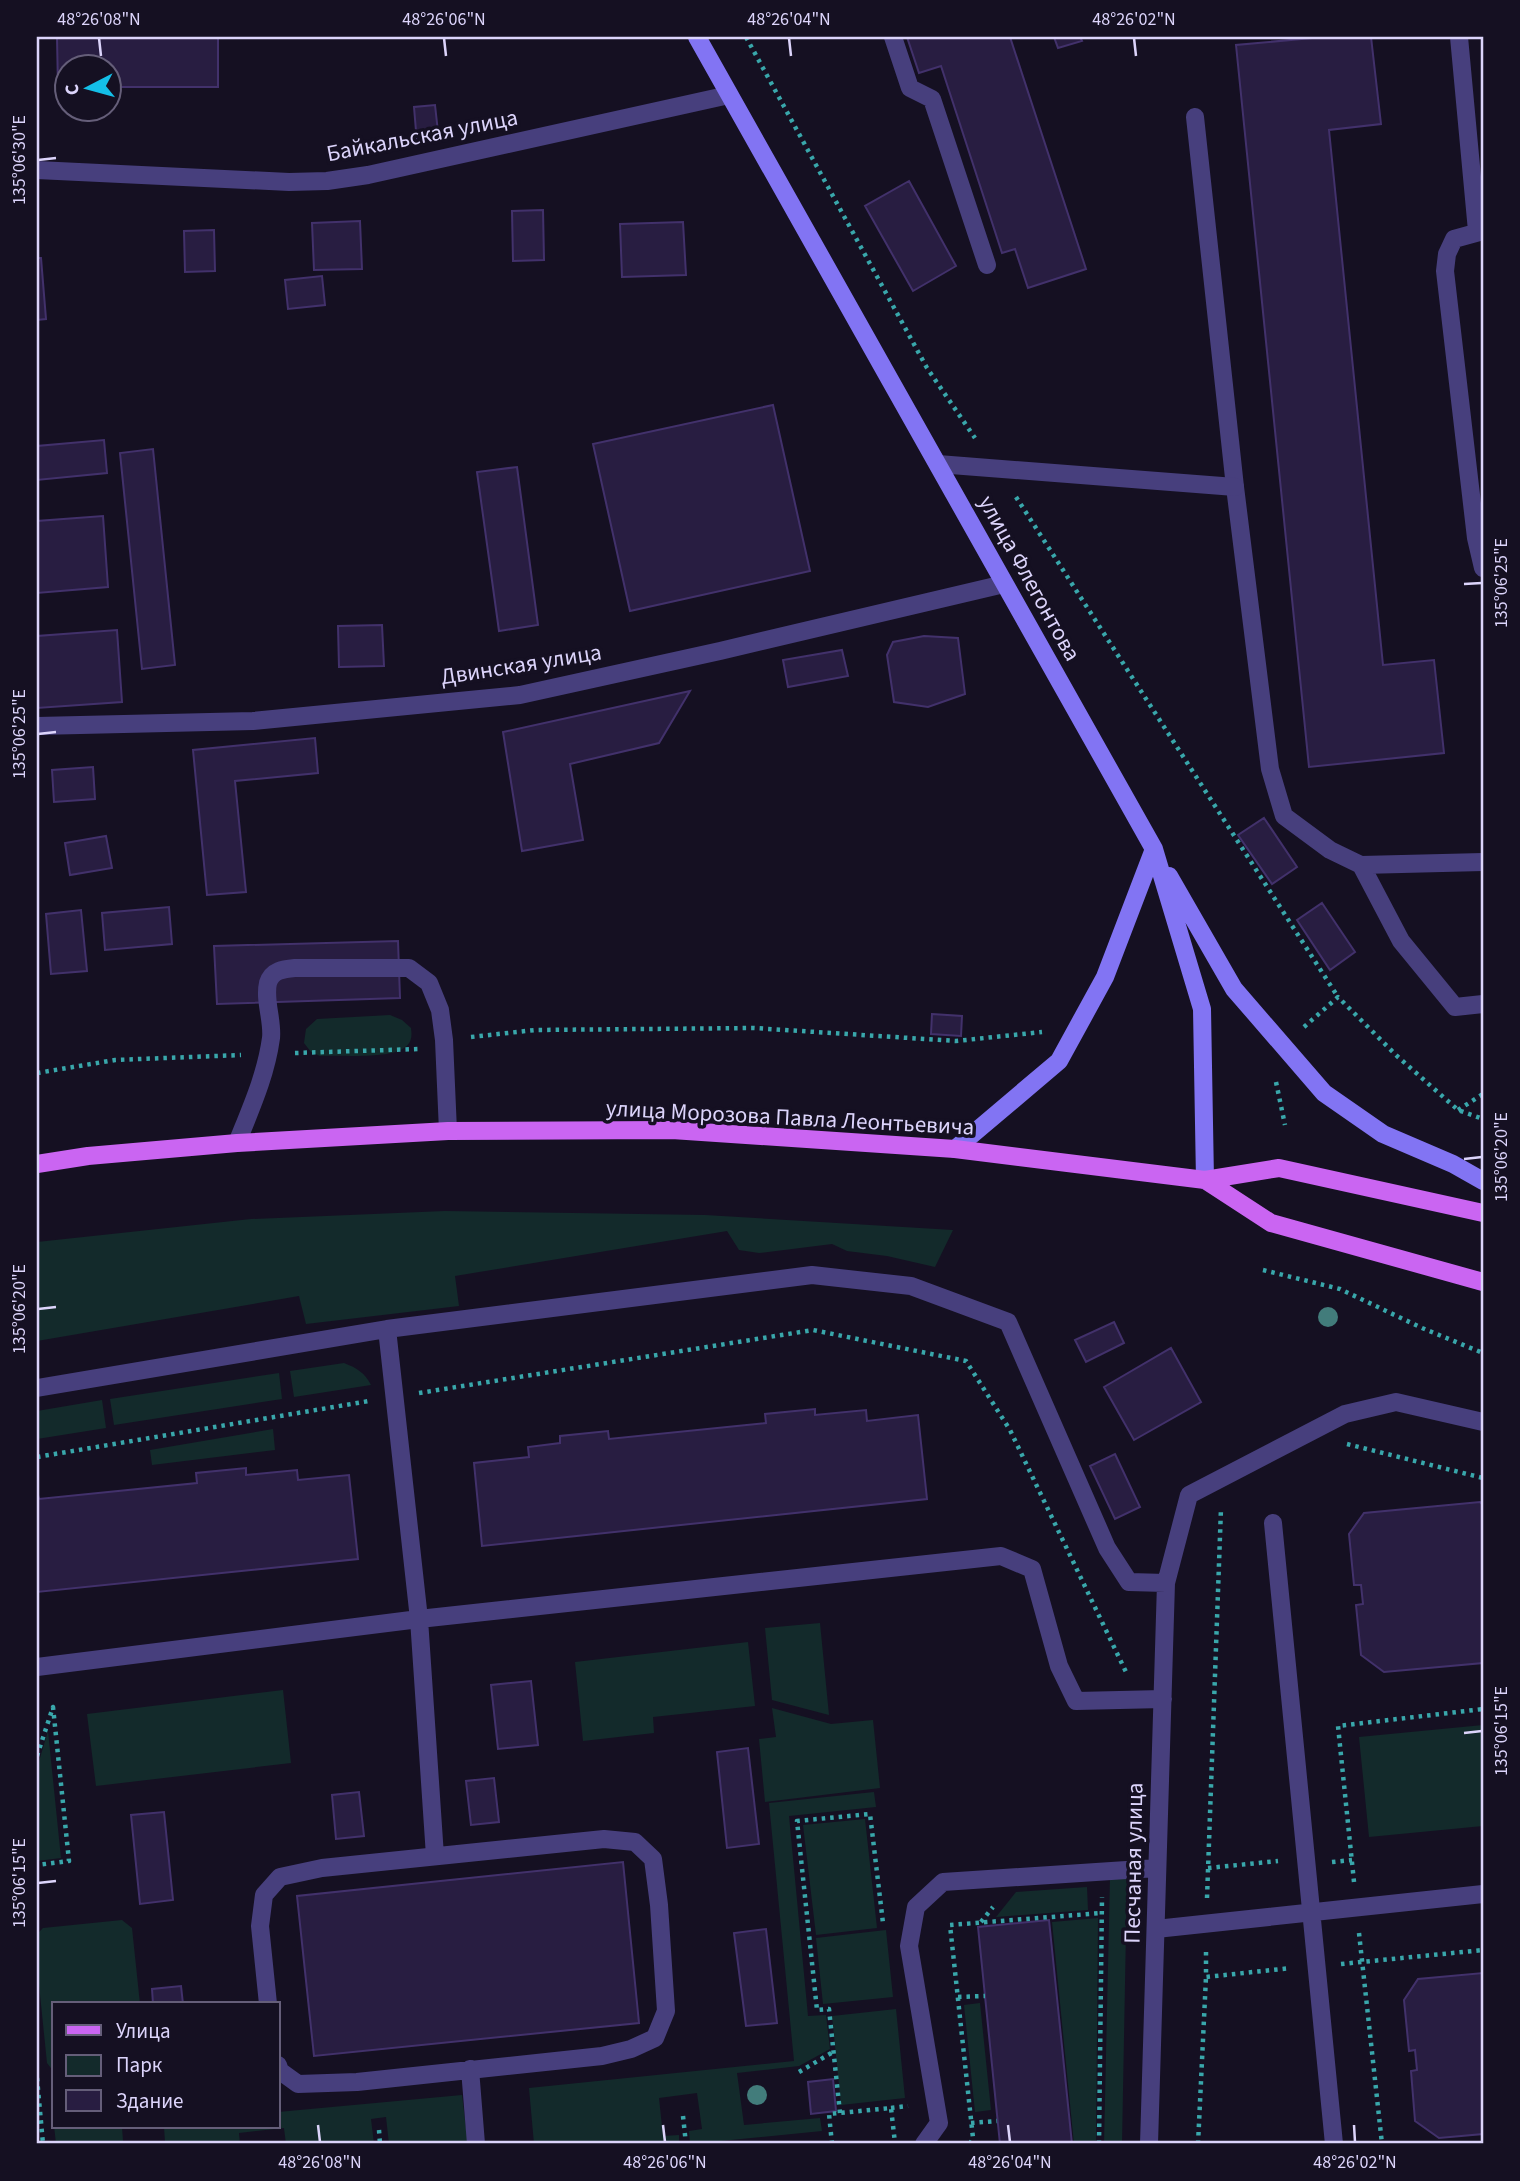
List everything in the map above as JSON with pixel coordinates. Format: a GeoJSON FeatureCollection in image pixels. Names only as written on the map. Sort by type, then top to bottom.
{"type":"FeatureCollection","features":[{"type":"Feature","properties":{"kind":"main road","name":"улица Морозова Павла Леонтьевича"},"geometry":{"type":"LineString","coordinates":[[37,1164],[89,1156],[237,1143],[448,1131],[672,1130],[955,1149],[1205,1180],[1279,1168],[1483,1213]]}},
{"type":"Feature","properties":{"kind":"main road","name":"улица Морозова Павла Леонтьевича"},"geometry":{"type":"LineString","coordinates":[[1205,1180],[1271,1223],[1483,1282]]}},
{"type":"Feature","properties":{"kind":"street","name":"улица Флегонтова"},"geometry":{"type":"LineString","coordinates":[[697,37],[1154,849],[1202,1009],[1205,1180]]}},
{"type":"Feature","properties":{"kind":"street"},"geometry":{"type":"LineString","coordinates":[[893,37],[910,88],[932,99],[987,265]]}},
{"type":"Feature","properties":{"kind":"street"},"geometry":{"type":"LineString","coordinates":[[1459,37],[1480,231],[1454,239],[1447,254],[1445,271],[1476,538],[1483,568]]}},
{"type":"Feature","properties":{"kind":"street","name":"Байкальская улица"},"geometry":{"type":"LineString","coordinates":[[37,170],[289,182],[327,181],[368,175],[730,95]]}},
{"type":"Feature","properties":{"kind":"street"},"geometry":{"type":"LineString","coordinates":[[1195,117],[1270,769],[1284,816],[1330,850],[1361,864],[1483,862]]}},
{"type":"Feature","properties":{"kind":"street"},"geometry":{"type":"LineString","coordinates":[[938,464],[1236,486]]}},
{"type":"Feature","properties":{"kind":"street","name":"Двинская улица"},"geometry":{"type":"LineString","coordinates":[[37,726],[253,721],[520,695],[1004,584]]}},
{"type":"Feature","properties":{"kind":"street"},"geometry":{"type":"LineString","coordinates":[[1154,849],[1234,989],[1324,1093],[1383,1134],[1453,1164],[1483,1181]]}},
{"type":"Feature","properties":{"kind":"street"},"geometry":{"type":"LineString","coordinates":[[955,1149],[1059,1061],[1105,977],[1154,849]]}},
{"type":"Feature","properties":{"kind":"street"},"geometry":{"type":"LineString","coordinates":[[1361,864],[1401,941],[1455,1007],[1483,1004]]}},
{"type":"Feature","properties":{"kind":"street"},"geometry":{"type":"LineString","coordinates":[[237,1143],[264,1075],[271,1035],[268,984],[273,975],[281,970],[295,968],[409,968],[429,983],[440,1010],[444,1040],[448,1131]]}},
{"type":"Feature","properties":{"kind":"street"},"geometry":{"type":"LineString","coordinates":[[37,1388],[387,1329],[812,1275],[911,1286],[1008,1322],[1107,1548],[1129,1582],[1166,1583]]}},
{"type":"Feature","properties":{"kind":"street"},"geometry":{"type":"LineString","coordinates":[[387,1329],[419,1619],[435,1856]]}},
{"type":"Feature","properties":{"kind":"street","name":"Песчаная улица"},"geometry":{"type":"LineString","coordinates":[[1149,2144],[1166,1583],[1189,1495],[1345,1414],[1396,1402],[1483,1422]]}},
{"type":"Feature","properties":{"kind":"street"},"geometry":{"type":"LineString","coordinates":[[1273,1522],[1334,2144]]}},
{"type":"Feature","properties":{"kind":"street"},"geometry":{"type":"LineString","coordinates":[[37,1667],[419,1619],[1001,1556],[1032,1569],[1059,1666],[1076,1701],[1163,1699]]}},
{"type":"Feature","properties":{"kind":"street"},"geometry":{"type":"LineString","coordinates":[[268,2002],[260,1926],[264,1895],[280,1877],[322,1868],[604,1839],[635,1842],[653,1859],[666,2011],[655,2038],[631,2049],[602,2056],[357,2082],[298,2084],[280,2071]]}},
{"type":"Feature","properties":{"kind":"street"},"geometry":{"type":"LineString","coordinates":[[924,2144],[939,2123],[909,1946],[916,1907],[943,1882],[1157,1868]]}},
{"type":"Feature","properties":{"kind":"street"},"geometry":{"type":"LineString","coordinates":[[1156,1928],[1483,1894]]}},
{"type":"Feature","properties":{"kind":"street"},"geometry":{"type":"LineString","coordinates":[[470,2069],[476,2144]]}},
{"type":"Feature","properties":{"kind":"path"},"geometry":{"type":"LineString","coordinates":[[746,37],[927,368],[1031,520],[1338,997],[1396,1056],[1458,1110],[1483,1119]]}},
{"type":"Feature","properties":{"kind":"path"},"geometry":{"type":"LineString","coordinates":[[1285,1125],[1272,1061],[1338,997]]}},
{"type":"Feature","properties":{"kind":"path"},"geometry":{"type":"LineString","coordinates":[[37,1073],[115,1060],[415,1051],[444,1040],[535,1030],[754,1028],[956,1041],[1047,1032]]}},
{"type":"Feature","properties":{"kind":"path"},"geometry":{"type":"LineString","coordinates":[[1458,1110],[1483,1094]]}},
{"type":"Feature","properties":{"kind":"path"},"geometry":{"type":"LineString","coordinates":[[1263,1270],[1340,1289],[1483,1353]]}},
{"type":"Feature","properties":{"kind":"path"},"geometry":{"type":"LineString","coordinates":[[37,1457],[813,1330],[966,1361],[1010,1430],[1140,1701]]}},
{"type":"Feature","properties":{"kind":"path"},"geometry":{"type":"LineString","coordinates":[[1342,1443],[1483,1478]]}},
{"type":"Feature","properties":{"kind":"path"},"geometry":{"type":"LineString","coordinates":[[1198,2144],[1222,1502]]}},
{"type":"Feature","properties":{"kind":"path"},"geometry":{"type":"LineString","coordinates":[[37,1756],[52,1707],[69,1861],[37,1865]]}},
{"type":"Feature","properties":{"kind":"path"},"geometry":{"type":"LineString","coordinates":[[1382,2144],[1338,1726],[1483,1709]]}},
{"type":"Feature","properties":{"kind":"path"},"geometry":{"type":"LineString","coordinates":[[840,2113],[829,2009],[817,2010],[797,1821],[870,1814],[883,1925]]}},
{"type":"Feature","properties":{"kind":"path"},"geometry":{"type":"LineString","coordinates":[[1099,2144],[1101,1913],[1104,1872]]}},
{"type":"Feature","properties":{"kind":"path"},"geometry":{"type":"LineString","coordinates":[[971,2144],[973,2138],[950,1925],[1101,1913]]}},
{"type":"Feature","properties":{"kind":"path"},"geometry":{"type":"LineString","coordinates":[[1206,1977],[1483,1950]]}},
{"type":"Feature","properties":{"kind":"path"},"geometry":{"type":"LineString","coordinates":[[958,1997],[985,1996]]}},
{"type":"Feature","properties":{"kind":"path"},"geometry":{"type":"LineString","coordinates":[[799,2072],[833,2052]]}},
{"type":"Feature","properties":{"kind":"path"},"geometry":{"type":"LineString","coordinates":[[37,2078],[43,2144]]}},
{"type":"Feature","properties":{"kind":"path"},"geometry":{"type":"LineString","coordinates":[[832,2144],[829,2114],[891,2108],[895,2144]]}},
{"type":"Feature","properties":{"kind":"path"},"geometry":{"type":"LineString","coordinates":[[683,2116],[686,2144]]}},
{"type":"Feature","properties":{"kind":"path"},"geometry":{"type":"LineString","coordinates":[[971,2123],[997,2121]]}},
{"type":"Feature","properties":{"kind":"path"},"geometry":{"type":"LineString","coordinates":[[379,2130],[380,2144]]}},
{"type":"Feature","properties":{"kind":"green space"},"geometry":{"type":"Polygon","coordinates":[[[390,1015],[411,1028],[411,1037],[407,1046],[388,1054],[320,1056],[311,1052],[304,1043],[306,1029],[317,1019],[390,1015]]]}},
{"type":"Feature","properties":{"kind":"green space"},"geometry":{"type":"Polygon","coordinates":[[[445,1211],[705,1215],[953,1230],[935,1267],[887,1256],[847,1251],[832,1244],[759,1253],[739,1250],[727,1231],[455,1276],[459,1306],[306,1324],[299,1296],[37,1341],[37,1242],[251,1219],[445,1211]]]}},
{"type":"Feature","properties":{"kind":"green space"},"geometry":{"type":"Polygon","coordinates":[[[344,1363],[360,1371],[371,1385],[294,1397],[290,1371],[344,1363]]]}},
{"type":"Feature","properties":{"kind":"green space"},"geometry":{"type":"Polygon","coordinates":[[[279,1373],[282,1399],[114,1425],[110,1399],[279,1373]]]}},
{"type":"Feature","properties":{"kind":"green space"},"geometry":{"type":"Polygon","coordinates":[[[102,1400],[106,1428],[37,1439],[37,1411],[102,1400]]]}},
{"type":"Feature","properties":{"kind":"green space"},"geometry":{"type":"Polygon","coordinates":[[[273,1429],[275,1450],[152,1465],[150,1450],[273,1429]]]}},
{"type":"Feature","properties":{"kind":"green space"},"geometry":{"type":"Polygon","coordinates":[[[820,1623],[829,1715],[772,1700],[765,1628],[820,1623]]]}},
{"type":"Feature","properties":{"kind":"green space"},"geometry":{"type":"Polygon","coordinates":[[[748,1642],[755,1706],[653,1717],[654,1733],[583,1741],[575,1662],[748,1642]]]}},
{"type":"Feature","properties":{"kind":"green space"},"geometry":{"type":"Polygon","coordinates":[[[283,1690],[291,1763],[96,1786],[87,1714],[283,1690]]]}},
{"type":"Feature","properties":{"kind":"green space"},"geometry":{"type":"Polygon","coordinates":[[[772,1708],[831,1724],[873,1720],[880,1788],[765,1802],[759,1739],[776,1737],[772,1708]]]}},
{"type":"Feature","properties":{"kind":"green space"},"geometry":{"type":"Polygon","coordinates":[[[1483,1725],[1483,1826],[1369,1837],[1359,1737],[1483,1725]]]}},
{"type":"Feature","properties":{"kind":"green space"},"geometry":{"type":"Polygon","coordinates":[[[48,1731],[61,1858],[37,1861],[37,1768],[48,1731]]]}},
{"type":"Feature","properties":{"kind":"green space"},"geometry":{"type":"Polygon","coordinates":[[[874,1792],[876,1807],[789,1816],[808,2016],[826,2015],[830,2049],[799,2066],[737,2073],[744,2125],[820,2118],[822,2131],[690,2144],[689,2131],[702,2129],[697,2093],[659,2098],[663,2136],[679,2135],[679,2144],[534,2144],[529,2088],[794,2061],[769,1803],[874,1792]]]}},
{"type":"Feature","properties":{"kind":"green space"},"geometry":{"type":"Polygon","coordinates":[[[865,1819],[877,1928],[816,1935],[803,1825],[865,1819]]]}},
{"type":"Feature","properties":{"kind":"green space"},"geometry":{"type":"Polygon","coordinates":[[[1110,1877],[1127,1877],[1122,2144],[1104,2144],[1110,1877]]]}},
{"type":"Feature","properties":{"kind":"green space"},"geometry":{"type":"Polygon","coordinates":[[[1087,1887],[1088,1910],[996,1917],[1016,1892],[1087,1887]]]}},
{"type":"Feature","properties":{"kind":"green space"},"geometry":{"type":"Polygon","coordinates":[[[1098,1918],[1096,2144],[1074,2144],[1052,1922],[1098,1918]]]}},
{"type":"Feature","properties":{"kind":"green space"},"geometry":{"type":"Polygon","coordinates":[[[122,1920],[132,1928],[140,2002],[52,2002],[52,2069],[47,2063],[37,1965],[37,1934],[43,1928],[122,1920]]]}},
{"type":"Feature","properties":{"kind":"green space"},"geometry":{"type":"Polygon","coordinates":[[[886,1930],[893,1997],[823,2004],[816,1938],[886,1930]]]}},
{"type":"Feature","properties":{"kind":"green space"},"geometry":{"type":"Polygon","coordinates":[[[980,2003],[991,2110],[975,2112],[964,2005],[980,2003]]]}},
{"type":"Feature","properties":{"kind":"green space"},"geometry":{"type":"Polygon","coordinates":[[[896,2009],[905,2098],[841,2105],[832,2016],[896,2009]]]}},
{"type":"Feature","properties":{"kind":"green space"},"geometry":{"type":"Polygon","coordinates":[[[462,2095],[468,2144],[389,2144],[386,2117],[371,2119],[374,2144],[286,2144],[284,2128],[239,2133],[240,2144],[143,2144],[165,2142],[164,2128],[280,2128],[280,2112],[462,2095]]]}},
{"type":"Feature","properties":{"kind":"green space"},"geometry":{"type":"Polygon","coordinates":[[[54,2128],[122,2128],[123,2141],[56,2144],[54,2128]]]}},
{"type":"Feature","properties":{"kind":"building"},"geometry":{"type":"Polygon","coordinates":[[[57,37],[218,37],[218,87],[122,87],[122,52],[57,52],[57,37]]]}},
{"type":"Feature","properties":{"kind":"building"},"geometry":{"type":"Polygon","coordinates":[[[907,37],[1010,37],[1086,269],[1028,288],[1015,249],[1002,253],[941,66],[919,73],[907,37]]]}},
{"type":"Feature","properties":{"kind":"building"},"geometry":{"type":"Polygon","coordinates":[[[1054,37],[1080,37],[1082,41],[1058,48],[1054,37]]]}},
{"type":"Feature","properties":{"kind":"building"},"geometry":{"type":"Polygon","coordinates":[[[1323,37],[1371,37],[1381,124],[1329,130],[1383,665],[1434,660],[1444,753],[1309,767],[1236,45],[1323,37]]]}},
{"type":"Feature","properties":{"kind":"building"},"geometry":{"type":"Polygon","coordinates":[[[435,105],[439,141],[417,143],[414,107],[435,105]]]}},
{"type":"Feature","properties":{"kind":"building"},"geometry":{"type":"Polygon","coordinates":[[[909,181],[956,266],[913,291],[865,206],[909,181]]]}},
{"type":"Feature","properties":{"kind":"building"},"geometry":{"type":"Polygon","coordinates":[[[543,210],[544,260],[513,261],[512,211],[543,210]]]}},
{"type":"Feature","properties":{"kind":"building"},"geometry":{"type":"Polygon","coordinates":[[[360,221],[362,269],[314,270],[312,223],[360,221]]]}},
{"type":"Feature","properties":{"kind":"building"},"geometry":{"type":"Polygon","coordinates":[[[683,222],[686,275],[622,277],[620,224],[683,222]]]}},
{"type":"Feature","properties":{"kind":"building"},"geometry":{"type":"Polygon","coordinates":[[[214,230],[215,271],[185,272],[184,231],[214,230]]]}},
{"type":"Feature","properties":{"kind":"building"},"geometry":{"type":"Polygon","coordinates":[[[37,258],[41,258],[46,319],[37,320],[37,258]]]}},
{"type":"Feature","properties":{"kind":"building"},"geometry":{"type":"Polygon","coordinates":[[[322,276],[325,305],[288,309],[285,280],[322,276]]]}},
{"type":"Feature","properties":{"kind":"building"},"geometry":{"type":"Polygon","coordinates":[[[773,405],[810,571],[630,611],[593,444],[773,405]]]}},
{"type":"Feature","properties":{"kind":"building"},"geometry":{"type":"Polygon","coordinates":[[[104,440],[107,473],[37,480],[37,446],[104,440]]]}},
{"type":"Feature","properties":{"kind":"building"},"geometry":{"type":"Polygon","coordinates":[[[153,449],[175,665],[142,669],[120,453],[153,449]]]}},
{"type":"Feature","properties":{"kind":"building"},"geometry":{"type":"Polygon","coordinates":[[[517,467],[538,625],[499,631],[477,472],[517,467]]]}},
{"type":"Feature","properties":{"kind":"building"},"geometry":{"type":"Polygon","coordinates":[[[103,516],[108,587],[37,593],[37,521],[103,516]]]}},
{"type":"Feature","properties":{"kind":"building"},"geometry":{"type":"Polygon","coordinates":[[[382,625],[384,666],[339,667],[338,626],[382,625]]]}},
{"type":"Feature","properties":{"kind":"building"},"geometry":{"type":"Polygon","coordinates":[[[117,630],[122,702],[37,708],[37,636],[117,630]]]}},
{"type":"Feature","properties":{"kind":"building"},"geometry":{"type":"Polygon","coordinates":[[[924,636],[958,638],[965,694],[928,707],[894,702],[887,655],[893,642],[924,636]]]}},
{"type":"Feature","properties":{"kind":"building"},"geometry":{"type":"Polygon","coordinates":[[[842,650],[848,676],[788,687],[783,660],[842,650]]]}},
{"type":"Feature","properties":{"kind":"building"},"geometry":{"type":"Polygon","coordinates":[[[690,691],[659,743],[570,764],[583,840],[522,851],[503,732],[690,691]]]}},
{"type":"Feature","properties":{"kind":"building"},"geometry":{"type":"Polygon","coordinates":[[[315,738],[318,773],[235,781],[246,892],[207,895],[193,750],[315,738]]]}},
{"type":"Feature","properties":{"kind":"building"},"geometry":{"type":"Polygon","coordinates":[[[93,767],[95,799],[54,802],[52,770],[93,767]]]}},
{"type":"Feature","properties":{"kind":"building"},"geometry":{"type":"Polygon","coordinates":[[[1264,818],[1297,867],[1272,884],[1238,835],[1264,818]]]}},
{"type":"Feature","properties":{"kind":"building"},"geometry":{"type":"Polygon","coordinates":[[[106,836],[112,868],[70,875],[65,843],[106,836]]]}},
{"type":"Feature","properties":{"kind":"building"},"geometry":{"type":"Polygon","coordinates":[[[1322,903],[1355,952],[1330,970],[1297,920],[1322,903]]]}},
{"type":"Feature","properties":{"kind":"building"},"geometry":{"type":"Polygon","coordinates":[[[169,907],[172,944],[105,950],[102,913],[169,907]]]}},
{"type":"Feature","properties":{"kind":"building"},"geometry":{"type":"Polygon","coordinates":[[[81,910],[87,971],[51,974],[46,914],[81,910]]]}},
{"type":"Feature","properties":{"kind":"building"},"geometry":{"type":"Polygon","coordinates":[[[398,941],[400,998],[217,1004],[214,946],[398,941]]]}},
{"type":"Feature","properties":{"kind":"building"},"geometry":{"type":"Polygon","coordinates":[[[932,1014],[962,1016],[961,1036],[931,1034],[932,1014]]]}},
{"type":"Feature","properties":{"kind":"building"},"geometry":{"type":"Polygon","coordinates":[[[1114,1322],[1124,1343],[1086,1362],[1075,1340],[1114,1322]]]}},
{"type":"Feature","properties":{"kind":"building"},"geometry":{"type":"Polygon","coordinates":[[[1171,1348],[1201,1402],[1134,1440],[1104,1387],[1171,1348]]]}},
{"type":"Feature","properties":{"kind":"building"},"geometry":{"type":"Polygon","coordinates":[[[815,1409],[815,1415],[866,1410],[867,1421],[918,1415],[927,1499],[482,1546],[474,1463],[529,1457],[528,1447],[560,1443],[560,1436],[608,1431],[609,1439],[766,1423],[765,1414],[815,1409]]]}},
{"type":"Feature","properties":{"kind":"building"},"geometry":{"type":"Polygon","coordinates":[[[1115,1454],[1140,1507],[1115,1519],[1090,1466],[1115,1454]]]}},
{"type":"Feature","properties":{"kind":"building"},"geometry":{"type":"Polygon","coordinates":[[[246,1468],[246,1475],[297,1470],[298,1480],[349,1475],[358,1559],[37,1592],[37,1491],[39,1499],[197,1483],[196,1473],[246,1468]]]}},
{"type":"Feature","properties":{"kind":"building"},"geometry":{"type":"Polygon","coordinates":[[[1480,1502],[1483,1505],[1483,1663],[1384,1672],[1361,1655],[1356,1605],[1363,1604],[1361,1585],[1354,1585],[1349,1534],[1364,1513],[1480,1502]]]}},
{"type":"Feature","properties":{"kind":"building"},"geometry":{"type":"Polygon","coordinates":[[[531,1681],[538,1745],[498,1749],[491,1685],[531,1681]]]}},
{"type":"Feature","properties":{"kind":"building"},"geometry":{"type":"Polygon","coordinates":[[[748,1748],[759,1844],[727,1848],[717,1752],[748,1748]]]}},
{"type":"Feature","properties":{"kind":"building"},"geometry":{"type":"Polygon","coordinates":[[[494,1778],[499,1822],[471,1825],[466,1781],[494,1778]]]}},
{"type":"Feature","properties":{"kind":"building"},"geometry":{"type":"Polygon","coordinates":[[[359,1792],[364,1836],[336,1839],[332,1795],[359,1792]]]}},
{"type":"Feature","properties":{"kind":"building"},"geometry":{"type":"Polygon","coordinates":[[[164,1812],[173,1900],[140,1904],[131,1815],[164,1812]]]}},
{"type":"Feature","properties":{"kind":"building"},"geometry":{"type":"Polygon","coordinates":[[[623,1862],[639,2023],[314,2056],[297,1896],[623,1862]]]}},
{"type":"Feature","properties":{"kind":"building"},"geometry":{"type":"Polygon","coordinates":[[[1049,1920],[1072,2144],[1000,2144],[978,1927],[1049,1920]]]}},
{"type":"Feature","properties":{"kind":"building"},"geometry":{"type":"Polygon","coordinates":[[[766,1929],[777,2023],[746,2026],[734,1933],[766,1929]]]}},
{"type":"Feature","properties":{"kind":"building"},"geometry":{"type":"Polygon","coordinates":[[[1483,1973],[1483,2134],[1439,2138],[1415,2121],[1411,2071],[1417,2070],[1415,2050],[1409,2051],[1404,2000],[1418,1979],[1483,1973]]]}},
{"type":"Feature","properties":{"kind":"building"},"geometry":{"type":"Polygon","coordinates":[[[181,1986],[183,2002],[153,2002],[152,1989],[181,1986]]]}},
{"type":"Feature","properties":{"kind":"building"},"geometry":{"type":"Polygon","coordinates":[[[833,2079],[836,2111],[811,2114],[808,2082],[833,2079]]]}}]}
